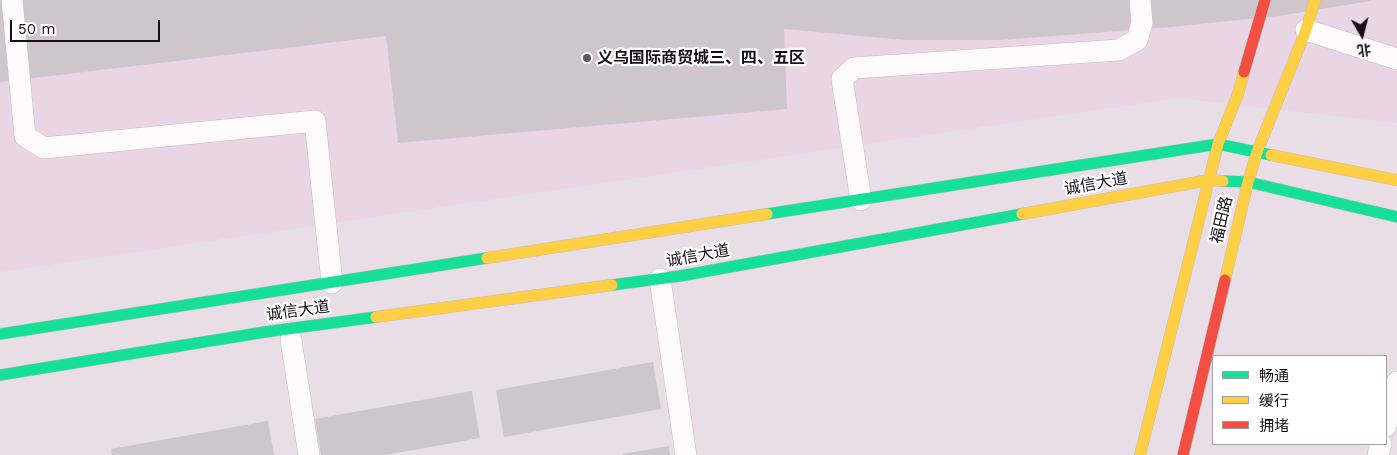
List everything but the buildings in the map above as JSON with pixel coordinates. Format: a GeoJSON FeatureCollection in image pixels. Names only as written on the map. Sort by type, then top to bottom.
{"type":"FeatureCollection","features":[{"type":"Feature","properties":{"kind":"main road","name":"福田路"},"geometry":{"type":"LineString","coordinates":[[1140,455],[1218,144],[1238,94],[1265,0]]}},
{"type":"Feature","properties":{"kind":"main road","name":"福田路"},"geometry":{"type":"LineString","coordinates":[[1183,455],[1248,182],[1257,152],[1306,30],[1316,0]]}},
{"type":"Feature","properties":{"kind":"main road","name":"诚信大道"},"geometry":{"type":"LineString","coordinates":[[0,334],[1218,144],[1397,180]]}},
{"type":"Feature","properties":{"kind":"main road","name":"诚信大道"},"geometry":{"type":"LineString","coordinates":[[0,375],[265,332],[660,279],[1209,180],[1248,182],[1397,217]]}},
{"type":"Feature","properties":{"kind":"street"},"geometry":{"type":"LineString","coordinates":[[12,0],[25,136],[44,148],[315,121],[332,283]]}},
{"type":"Feature","properties":{"kind":"street"},"geometry":{"type":"LineString","coordinates":[[861,200],[842,79],[854,68],[1119,50],[1137,40],[1142,23],[1140,0]]}},
{"type":"Feature","properties":{"kind":"street"},"geometry":{"type":"LineString","coordinates":[[1306,30],[1397,59]]}},
{"type":"Feature","properties":{"kind":"street"},"geometry":{"type":"LineString","coordinates":[[660,279],[686,455]]}},
{"type":"Feature","properties":{"kind":"street"},"geometry":{"type":"LineString","coordinates":[[291,340],[309,455]]}},
{"type":"Feature","properties":{"kind":"street"},"geometry":{"type":"LineString","coordinates":[[1387,422],[1397,382]]}},
{"type":"Feature","properties":{"kind":"shaded area"},"geometry":{"type":"Polygon","coordinates":[[[0,0],[1397,0],[1397,123],[1178,98],[0,272],[0,0]]]}},
{"type":"Feature","properties":{"kind":"traffic: fast"},"geometry":{"type":"LineString","coordinates":[[767,214],[1218,144],[1271,155]]}},
{"type":"Feature","properties":{"kind":"traffic: fast"},"geometry":{"type":"LineString","coordinates":[[1223,181],[1248,182],[1397,217]]}},
{"type":"Feature","properties":{"kind":"traffic: fast"},"geometry":{"type":"LineString","coordinates":[[612,285],[680,276],[1022,214]]}},
{"type":"Feature","properties":{"kind":"traffic: fast"},"geometry":{"type":"LineString","coordinates":[[0,334],[487,258]]}},
{"type":"Feature","properties":{"kind":"traffic: fast"},"geometry":{"type":"LineString","coordinates":[[0,375],[265,332],[376,317]]}},
{"type":"Feature","properties":{"kind":"traffic: slow"},"geometry":{"type":"LineString","coordinates":[[1225,280],[1257,152],[1306,30],[1315,0]]}},
{"type":"Feature","properties":{"kind":"traffic: slow"},"geometry":{"type":"LineString","coordinates":[[1140,455],[1218,144],[1238,94],[1244,72]]}},
{"type":"Feature","properties":{"kind":"traffic: slow"},"geometry":{"type":"LineString","coordinates":[[1271,155],[1397,180]]}},
{"type":"Feature","properties":{"kind":"traffic: slow"},"geometry":{"type":"LineString","coordinates":[[1022,214],[1209,180],[1223,181]]}},
{"type":"Feature","properties":{"kind":"traffic: slow"},"geometry":{"type":"LineString","coordinates":[[487,258],[767,214]]}},
{"type":"Feature","properties":{"kind":"traffic: slow"},"geometry":{"type":"LineString","coordinates":[[376,317],[612,285]]}},
{"type":"Feature","properties":{"kind":"traffic: jam"},"geometry":{"type":"LineString","coordinates":[[1244,72],[1265,0]]}},
{"type":"Feature","properties":{"kind":"traffic: jam"},"geometry":{"type":"LineString","coordinates":[[1183,455],[1225,280]]}},
{"type":"Feature","properties":{"kind":"place","name":"义乌国际商贸城三、四、五区"},"geometry":{"type":"Point","coordinates":[587,58]}}]}
